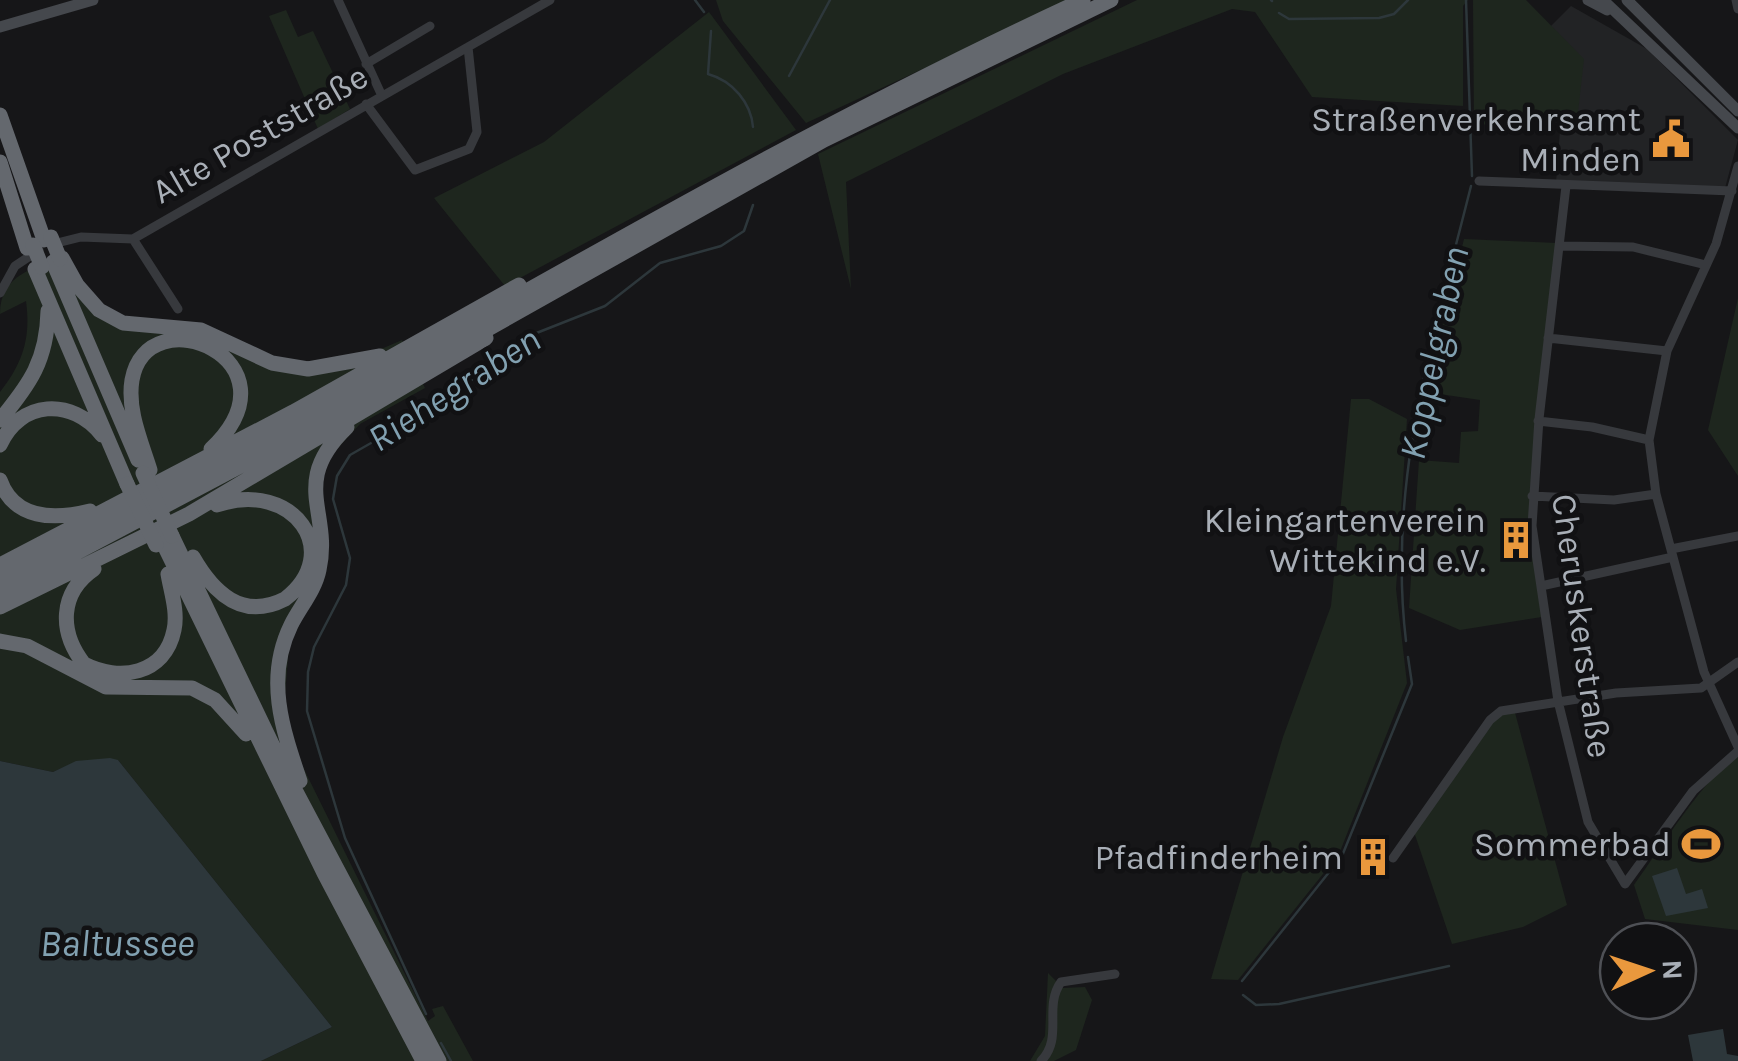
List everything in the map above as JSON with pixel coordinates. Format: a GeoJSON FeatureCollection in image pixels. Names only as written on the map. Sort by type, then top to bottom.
{"type":"FeatureCollection","features":[{"type":"Feature","properties":{"kind":"highway"},"geometry":{"type":"LineString","coordinates":[[0,580],[178,488],[818,130],[1084,0]]}},
{"type":"Feature","properties":{"kind":"highway"},"geometry":{"type":"LineString","coordinates":[[0,592],[202,488],[824,140],[1110,0]]}},
{"type":"Feature","properties":{"kind":"highway"},"geometry":{"type":"LineString","coordinates":[[2,122],[39,242],[50,263],[99,310],[123,324],[201,330],[272,364],[330,368],[412,345]]}},
{"type":"Feature","properties":{"kind":"highway"},"geometry":{"type":"LineString","coordinates":[[1,164],[50,263],[167,539],[324,873]]}},
{"type":"Feature","properties":{"kind":"highway"},"geometry":{"type":"LineString","coordinates":[[0,565],[533,278],[597,252]]}},
{"type":"Feature","properties":{"kind":"highway"},"geometry":{"type":"LineString","coordinates":[[0,420],[40,367],[46,350],[50,263]]}},
{"type":"Feature","properties":{"kind":"highway"},"geometry":{"type":"LineString","coordinates":[[48,302],[110,446]]}},
{"type":"Feature","properties":{"kind":"highway"},"geometry":{"type":"LineString","coordinates":[[0,607],[189,514],[466,353],[528,305]]}},
{"type":"Feature","properties":{"kind":"highway"},"geometry":{"type":"LineString","coordinates":[[139,477],[132,382],[143,358],[173,340],[207,344],[230,362],[238,378],[239,408],[234,422],[202,458]]}},
{"type":"Feature","properties":{"kind":"highway"},"geometry":{"type":"LineString","coordinates":[[301,784],[281,727],[278,664],[291,626],[319,572],[322,552],[314,495],[318,470],[336,438],[374,406]]}},
{"type":"Feature","properties":{"kind":"highway"},"geometry":{"type":"LineString","coordinates":[[0,445],[16,420],[30,412],[58,408],[84,418],[139,477]]}},
{"type":"Feature","properties":{"kind":"highway"},"geometry":{"type":"LineString","coordinates":[[0,480],[10,498],[36,516],[71,516],[113,504]]}},
{"type":"Feature","properties":{"kind":"highway"},"geometry":{"type":"LineString","coordinates":[[167,539],[232,602],[246,607],[273,605],[294,592],[310,557],[306,533],[298,518],[272,500],[241,498],[189,514]]}},
{"type":"Feature","properties":{"kind":"highway"},"geometry":{"type":"LineString","coordinates":[[167,539],[301,784],[423,1049],[439,1061]]}},
{"type":"Feature","properties":{"kind":"highway"},"geometry":{"type":"LineString","coordinates":[[127,547],[88,574],[66,606],[68,636],[84,664],[120,675],[142,670],[164,654],[175,622],[167,539]]}},
{"type":"Feature","properties":{"kind":"highway"},"geometry":{"type":"LineString","coordinates":[[167,539],[358,909]]}},
{"type":"Feature","properties":{"kind":"highway"},"geometry":{"type":"LineString","coordinates":[[168,574],[246,734],[407,1015]]}},
{"type":"Feature","properties":{"kind":"highway"},"geometry":{"type":"LineString","coordinates":[[0,641],[40,652],[106,687],[192,688],[215,700],[246,734]]}},
{"type":"Feature","properties":{"kind":"main road"},"geometry":{"type":"LineString","coordinates":[[0,27],[93,0]]}},
{"type":"Feature","properties":{"kind":"main road"},"geometry":{"type":"LineString","coordinates":[[1588,0],[1633,24]]}},
{"type":"Feature","properties":{"kind":"main road"},"geometry":{"type":"LineString","coordinates":[[1604,0],[1738,128]]}},
{"type":"Feature","properties":{"kind":"main road"},"geometry":{"type":"LineString","coordinates":[[1626,0],[1738,110]]}},
{"type":"Feature","properties":{"kind":"street"},"geometry":{"type":"LineString","coordinates":[[338,0],[382,96]]}},
{"type":"Feature","properties":{"kind":"street","name":"Alte Poststraße"},"geometry":{"type":"LineString","coordinates":[[0,293],[16,266],[43,248],[73,238],[133,239],[550,0]]}},
{"type":"Feature","properties":{"kind":"street"},"geometry":{"type":"LineString","coordinates":[[1736,0],[1738,9]]}},
{"type":"Feature","properties":{"kind":"street"},"geometry":{"type":"LineString","coordinates":[[366,64],[430,26]]}},
{"type":"Feature","properties":{"kind":"street"},"geometry":{"type":"LineString","coordinates":[[366,104],[415,170],[469,150],[477,132],[468,47]]}},
{"type":"Feature","properties":{"kind":"street"},"geometry":{"type":"LineString","coordinates":[[1738,166],[1706,266],[1666,351],[1650,440],[1656,494],[1708,684],[1738,749]]}},
{"type":"Feature","properties":{"kind":"street"},"geometry":{"type":"LineString","coordinates":[[1479,181],[1732,191]]}},
{"type":"Feature","properties":{"kind":"street","name":"Cheruskerstraße"},"geometry":{"type":"LineString","coordinates":[[1566,186],[1532,496],[1558,702],[1588,822],[1625,884],[1694,792],[1738,749]]}},
{"type":"Feature","properties":{"kind":"street"},"geometry":{"type":"LineString","coordinates":[[133,239],[178,309]]}},
{"type":"Feature","properties":{"kind":"street"},"geometry":{"type":"LineString","coordinates":[[1559,246],[1632,247],[1706,266]]}},
{"type":"Feature","properties":{"kind":"street"},"geometry":{"type":"LineString","coordinates":[[1548,338],[1666,351]]}},
{"type":"Feature","properties":{"kind":"street"},"geometry":{"type":"LineString","coordinates":[[1538,421],[1592,426],[1650,440]]}},
{"type":"Feature","properties":{"kind":"street"},"geometry":{"type":"LineString","coordinates":[[1532,496],[1614,500],[1656,494]]}},
{"type":"Feature","properties":{"kind":"street"},"geometry":{"type":"LineString","coordinates":[[1541,586],[1738,536]]}},
{"type":"Feature","properties":{"kind":"street"},"geometry":{"type":"LineString","coordinates":[[1393,858],[1495,714],[1511,708],[1708,684],[1738,662]]}},
{"type":"Feature","properties":{"kind":"street"},"geometry":{"type":"LineString","coordinates":[[1040,1061],[1052,1044],[1052,998],[1060,982],[1114,974]]}},
{"type":"Feature","properties":{"kind":"shaded area"},"geometry":{"type":"Polygon","coordinates":[[[716,0],[1072,0],[806,123],[723,21],[716,0]]]}},
{"type":"Feature","properties":{"kind":"shaded area"},"geometry":{"type":"Polygon","coordinates":[[[1137,0],[1468,0],[1463,6],[1463,106],[1312,97],[1255,12],[1232,9],[1063,74],[846,182],[851,289],[818,154],[1137,0]]]}},
{"type":"Feature","properties":{"kind":"shaded area"},"geometry":{"type":"Polygon","coordinates":[[[1473,0],[1526,0],[1584,59],[1577,121],[1498,116],[1497,125],[1474,124],[1473,0]]]}},
{"type":"Feature","properties":{"kind":"shaded area"},"geometry":{"type":"Polygon","coordinates":[[[1571,6],[1647,49],[1738,140],[1725,188],[1556,183],[1560,130],[1577,121],[1551,26],[1571,6]]]}},
{"type":"Feature","properties":{"kind":"shaded area"},"geometry":{"type":"Polygon","coordinates":[[[286,10],[298,37],[313,31],[350,109],[318,129],[269,16],[286,10]]]}},
{"type":"Feature","properties":{"kind":"shaded area"},"geometry":{"type":"Polygon","coordinates":[[[709,12],[796,130],[505,286],[434,198],[544,142],[709,12]]]}},
{"type":"Feature","properties":{"kind":"shaded area"},"geometry":{"type":"Polygon","coordinates":[[[1464,239],[1556,243],[1530,492],[1542,617],[1460,630],[1409,608],[1419,460],[1459,463],[1461,432],[1478,431],[1480,400],[1426,392],[1464,239]]]}},
{"type":"Feature","properties":{"kind":"shaded area"},"geometry":{"type":"Polygon","coordinates":[[[66,255],[92,295],[114,314],[209,342],[292,362],[318,364],[356,358],[402,340],[425,388],[360,424],[327,460],[320,483],[327,567],[289,646],[284,707],[301,763],[428,1021],[435,1016],[432,1009],[443,1006],[473,1061],[261,1061],[332,1027],[118,760],[69,765],[53,772],[0,761],[0,392],[20,360],[26,338],[26,301],[0,314],[6,290],[13,281],[66,255]]]}},
{"type":"Feature","properties":{"kind":"shaded area"},"geometry":{"type":"Polygon","coordinates":[[[1738,298],[1738,476],[1708,430],[1738,298]]]}},
{"type":"Feature","properties":{"kind":"shaded area"},"geometry":{"type":"Polygon","coordinates":[[[1351,399],[1369,399],[1407,419],[1396,589],[1407,683],[1339,854],[1238,980],[1211,979],[1283,737],[1331,606],[1351,399]]]}},
{"type":"Feature","properties":{"kind":"shaded area"},"geometry":{"type":"Polygon","coordinates":[[[1514,709],[1567,905],[1523,927],[1452,944],[1414,832],[1497,714],[1514,709]]]}},
{"type":"Feature","properties":{"kind":"shaded area","name":"Sommerbad"},"geometry":{"type":"Polygon","coordinates":[[[1738,757],[1738,930],[1698,925],[1698,921],[1645,919],[1634,885],[1699,795],[1738,757]]]}},
{"type":"Feature","properties":{"kind":"shaded area"},"geometry":{"type":"Polygon","coordinates":[[[1048,973],[1063,988],[1085,987],[1092,1000],[1076,1050],[1054,1061],[1030,1061],[1045,1036],[1048,973]]]}},
{"type":"Feature","properties":{"kind":"water","name":"Baltussee"},"geometry":{"type":"Polygon","coordinates":[[[118,760],[332,1027],[261,1061],[0,1061],[0,761],[53,772],[76,761],[118,760]]]}},
{"type":"Feature","properties":{"kind":"water"},"geometry":{"type":"Polygon","coordinates":[[[1677,868],[1686,894],[1702,889],[1708,908],[1666,916],[1652,876],[1677,868]]]}},
{"type":"Feature","properties":{"kind":"water"},"geometry":{"type":"Polygon","coordinates":[[[1723,1029],[1727,1054],[1738,1056],[1738,1061],[1693,1061],[1688,1035],[1723,1029]]]}},
{"type":"Feature","properties":{"kind":"waterway","name":"Riehegraben"},"geometry":{"type":"LineString","coordinates":[[695,0],[704,12]]}},
{"type":"Feature","properties":{"kind":"waterway","name":"Koppelgraben"},"geometry":{"type":"LineString","coordinates":[[789,76],[830,0]]}},
{"type":"Feature","properties":{"kind":"waterway","name":"Koppelgraben"},"geometry":{"type":"LineString","coordinates":[[1279,13],[1289,19],[1379,18],[1394,14],[1408,0]]}},
{"type":"Feature","properties":{"kind":"waterway","name":"Koppelgraben"},"geometry":{"type":"LineString","coordinates":[[1466,0],[1472,176]]}},
{"type":"Feature","properties":{"kind":"waterway","name":"Riehegraben"},"geometry":{"type":"LineString","coordinates":[[711,31],[708,74],[739,94],[753,127]]}},
{"type":"Feature","properties":{"kind":"waterway","name":"Koppelgraben"},"geometry":{"type":"LineString","coordinates":[[1406,641],[1402,582],[1408,467],[1429,355],[1471,186]]}},
{"type":"Feature","properties":{"kind":"waterway","name":"Riehegraben"},"geometry":{"type":"LineString","coordinates":[[426,1014],[345,838],[307,711],[308,672],[314,647],[346,585],[350,558],[333,499],[337,476],[350,455],[436,406],[534,334],[605,306],[660,263],[721,246],[744,231],[753,205]]}},
{"type":"Feature","properties":{"kind":"waterway","name":"Koppelgraben"},"geometry":{"type":"LineString","coordinates":[[1242,981],[1342,856],[1412,684],[1408,657]]}},
{"type":"Feature","properties":{"kind":"waterway","name":"Koppelgraben"},"geometry":{"type":"LineString","coordinates":[[1243,995],[1256,1005],[1279,1004],[1449,966]]}},
{"type":"Feature","properties":{"kind":"waterway","name":"Riehegraben"},"geometry":{"type":"LineString","coordinates":[[441,1043],[451,1061]]}},
{"type":"Feature","properties":{"kind":"place","name":"Straßenverkehrsamt Minden"},"geometry":{"type":"Point","coordinates":[1671,139]}},
{"type":"Feature","properties":{"kind":"place","name":"Kleingartenverein Wittekind e.V."},"geometry":{"type":"Point","coordinates":[1516,540]}},
{"type":"Feature","properties":{"kind":"place","name":"Sommerbad"},"geometry":{"type":"Point","coordinates":[1701,844]}},
{"type":"Feature","properties":{"kind":"place","name":"Pfadfinderheim"},"geometry":{"type":"Point","coordinates":[1373,857]}}]}
